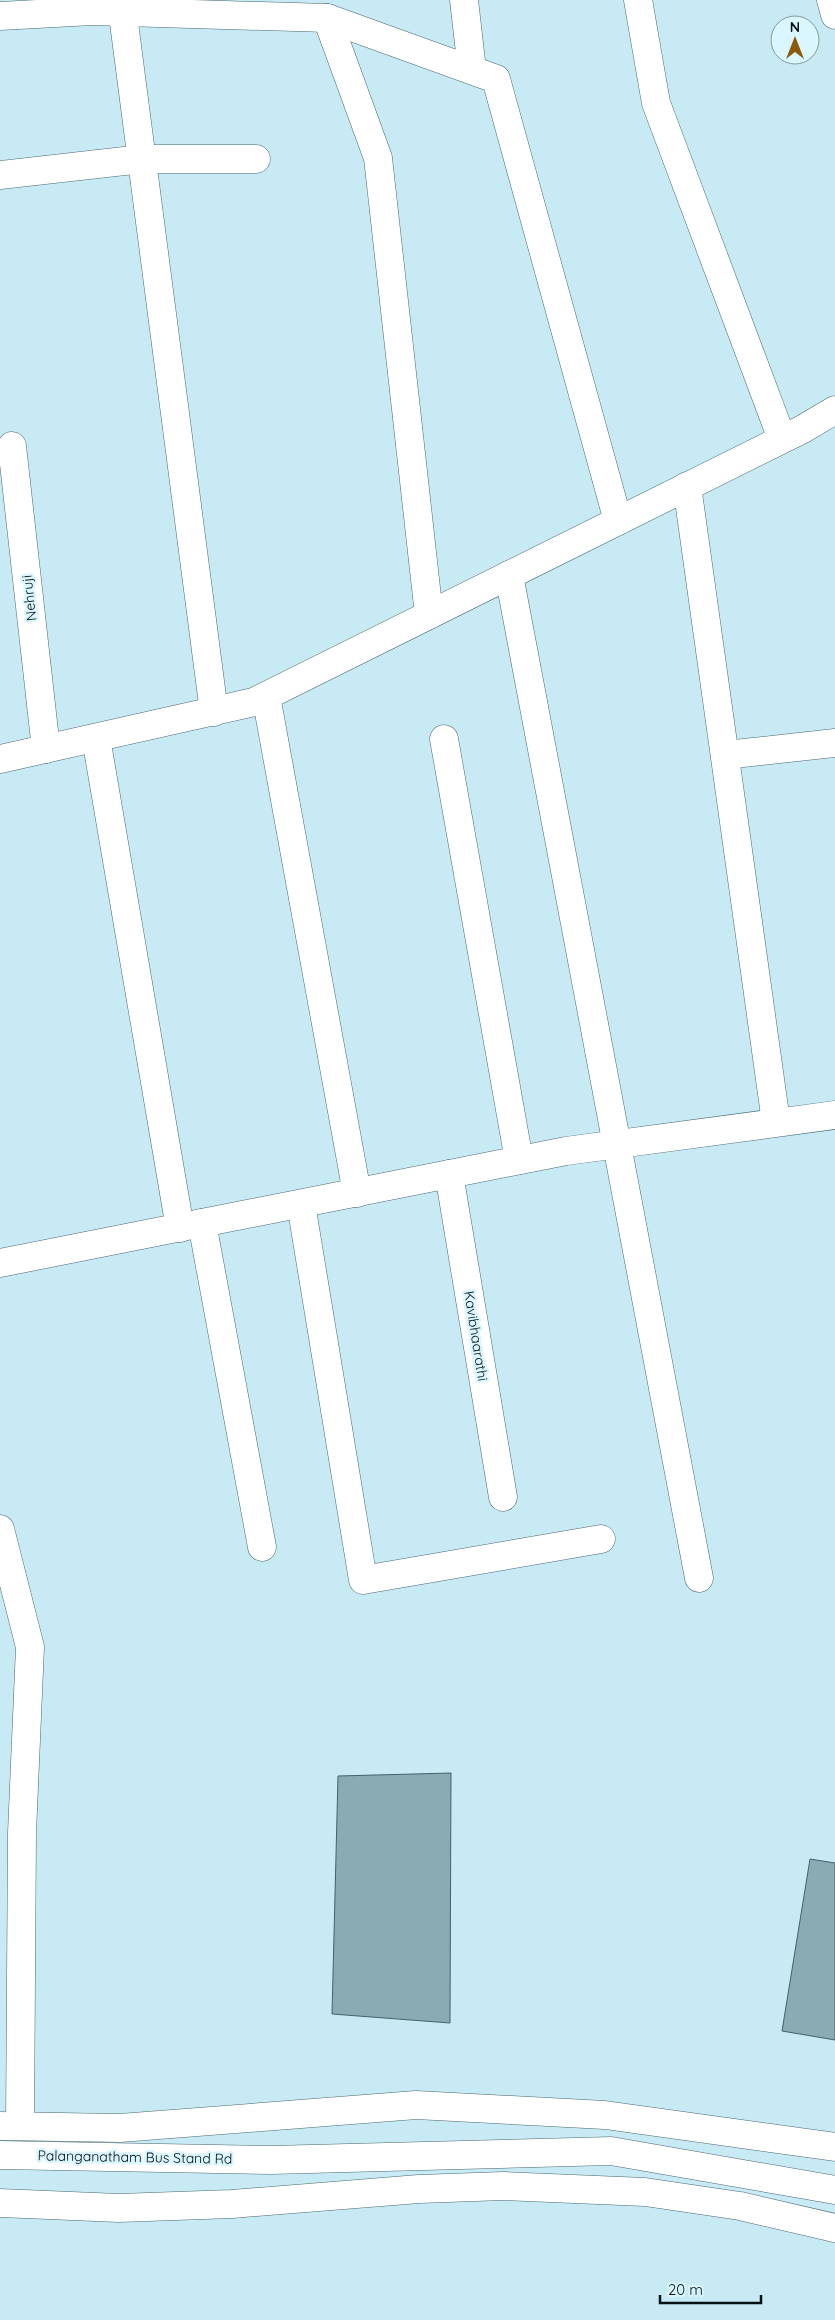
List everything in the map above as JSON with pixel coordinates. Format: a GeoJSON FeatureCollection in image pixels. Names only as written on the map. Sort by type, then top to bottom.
{"type":"FeatureCollection","features":[{"type":"Feature","properties":{"kind":"street"},"geometry":{"type":"LineString","coordinates":[[464,0],[472,70]]}},
{"type":"Feature","properties":{"kind":"street"},"geometry":{"type":"LineString","coordinates":[[638,0],[656,103],[782,439]]}},
{"type":"Feature","properties":{"kind":"street"},"geometry":{"type":"LineString","coordinates":[[831,0],[835,15]]}},
{"type":"Feature","properties":{"kind":"street"},"geometry":{"type":"LineString","coordinates":[[0,16],[122,6],[284,8],[327,18],[496,79],[618,521]]}},
{"type":"Feature","properties":{"kind":"street"},"geometry":{"type":"LineString","coordinates":[[122,6],[214,712]]}},
{"type":"Feature","properties":{"kind":"street"},"geometry":{"type":"LineString","coordinates":[[327,18],[378,158],[429,615]]}},
{"type":"Feature","properties":{"kind":"street"},"geometry":{"type":"LineString","coordinates":[[0,175],[142,159],[256,159]]}},
{"type":"Feature","properties":{"kind":"street"},"geometry":{"type":"LineString","coordinates":[[0,759],[214,712],[260,699],[782,439],[835,410]]}},
{"type":"Feature","properties":{"kind":"street","name":"Nehruji"},"geometry":{"type":"LineString","coordinates":[[12,446],[46,749]]}},
{"type":"Feature","properties":{"kind":"street"},"geometry":{"type":"LineString","coordinates":[[687,486],[776,1122]]}},
{"type":"Feature","properties":{"kind":"street"},"geometry":{"type":"LineString","coordinates":[[509,575],[699,1578]]}},
{"type":"Feature","properties":{"kind":"street"},"geometry":{"type":"LineString","coordinates":[[208,666],[260,699],[357,1192]]}},
{"type":"Feature","properties":{"kind":"street"},"geometry":{"type":"LineString","coordinates":[[96,738],[191,1225],[262,1547]]}},
{"type":"Feature","properties":{"kind":"street"},"geometry":{"type":"LineString","coordinates":[[444,740],[518,1160]]}},
{"type":"Feature","properties":{"kind":"street"},"geometry":{"type":"LineString","coordinates":[[725,755],[835,743]]}},
{"type":"Feature","properties":{"kind":"street"},"geometry":{"type":"LineString","coordinates":[[0,1263],[518,1160],[617,1144],[776,1122],[835,1116]]}},
{"type":"Feature","properties":{"kind":"street","name":"Kavibhaarathi"},"geometry":{"type":"LineString","coordinates":[[449,1174],[502,1497]]}},
{"type":"Feature","properties":{"kind":"street"},"geometry":{"type":"LineString","coordinates":[[300,1204],[364,1580],[601,1539]]}},
{"type":"Feature","properties":{"kind":"street"},"geometry":{"type":"LineString","coordinates":[[0,1529],[30,1647],[10,2126],[120,2128],[416,2105],[605,2115],[835,2147]]}},
{"type":"Feature","properties":{"kind":"street","name":"Palanganatham Bus Stand Rd"},"geometry":{"type":"LineString","coordinates":[[0,2154],[271,2160],[611,2151],[835,2190]]}},
{"type":"Feature","properties":{"kind":"street"},"geometry":{"type":"LineString","coordinates":[[0,2203],[119,2208],[232,2204],[410,2190],[503,2186],[646,2192],[740,2206],[835,2228]]}},
{"type":"Feature","properties":{"kind":"building"},"geometry":{"type":"Polygon","coordinates":[[[451,1773],[450,2023],[332,2014],[338,1776],[451,1773]]]}},
{"type":"Feature","properties":{"kind":"building"},"geometry":{"type":"Polygon","coordinates":[[[810,1859],[835,1863],[835,2040],[782,2031],[810,1859]]]}}]}
